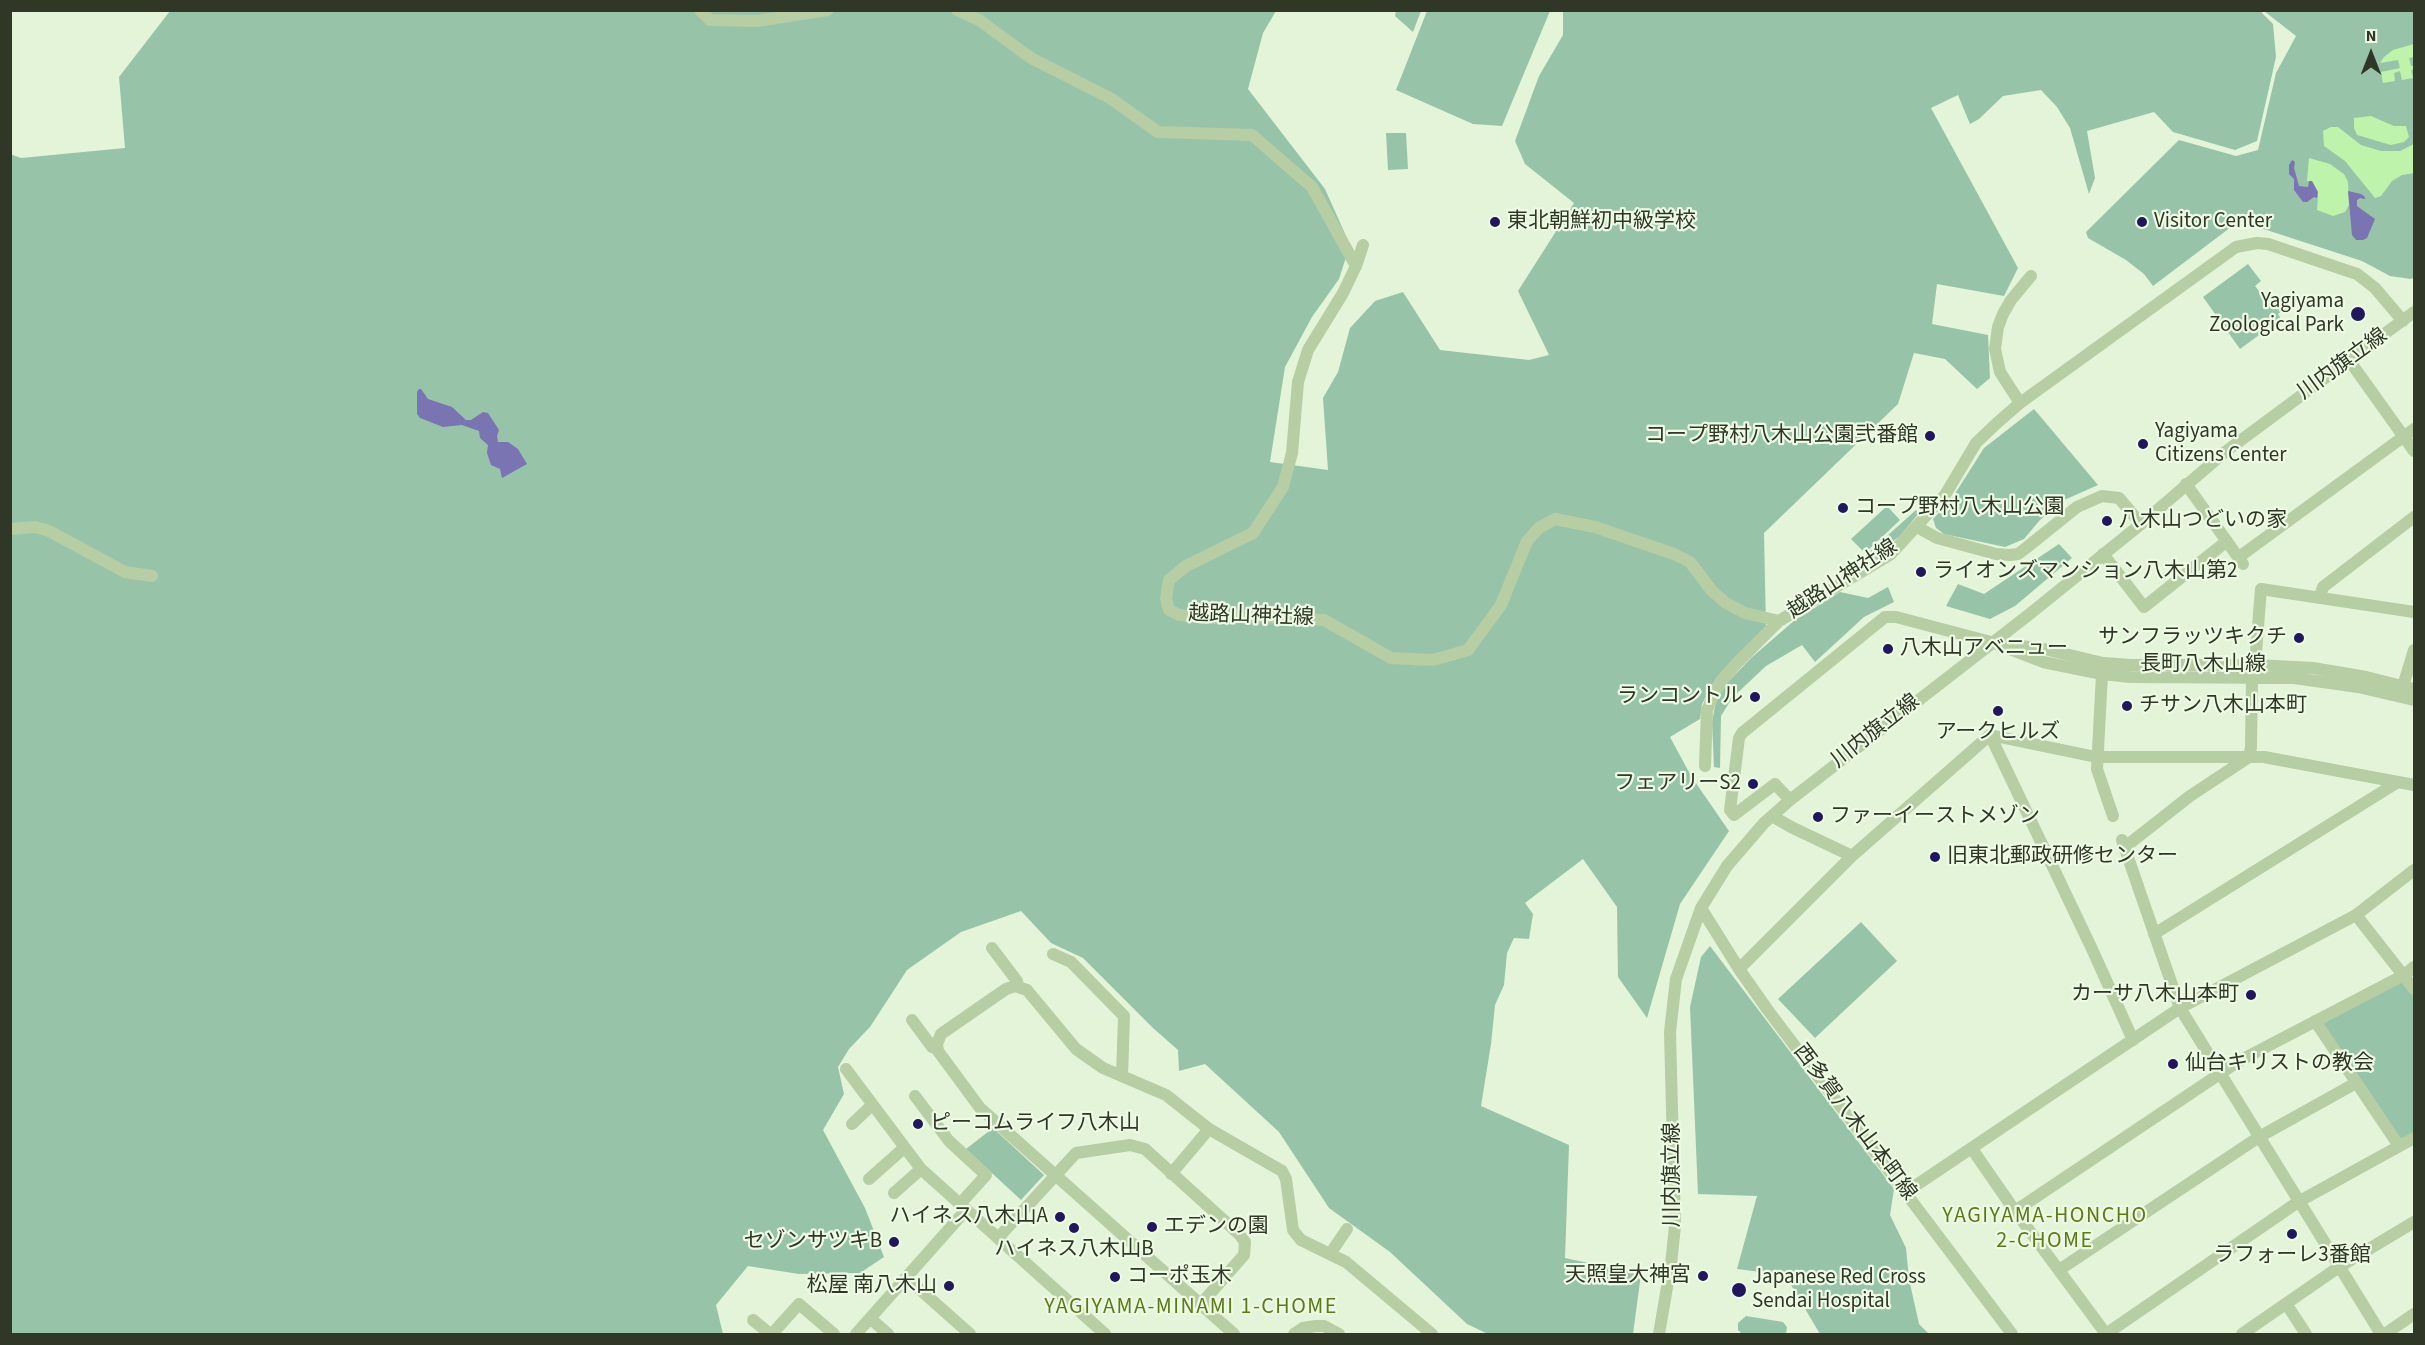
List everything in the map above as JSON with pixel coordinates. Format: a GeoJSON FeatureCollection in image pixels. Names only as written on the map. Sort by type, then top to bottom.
{"type":"FeatureCollection","features":[{"type":"Feature","properties":{"kind":"street"},"geometry":{"type":"LineString","coordinates":[[700,10],[710,20],[757,21],[828,10]]}},
{"type":"Feature","properties":{"kind":"street"},"geometry":{"type":"LineString","coordinates":[[957,10],[979,20],[1030,58],[1110,98],[1158,132],[1252,135],[1312,187],[1356,266]]}},
{"type":"Feature","properties":{"kind":"street","name":"越路山神社線"},"geometry":{"type":"LineString","coordinates":[[1363,245],[1343,293],[1308,350],[1298,382],[1292,453],[1283,487],[1253,532],[1186,566],[1169,580],[1166,598],[1169,610],[1179,615],[1210,618],[1245,616],[1324,620],[1391,658],[1433,660],[1468,650],[1501,605],[1527,541],[1539,528],[1555,519],[1595,527],[1682,558],[1690,562],[1712,591],[1726,603],[1745,613],[1779,621],[1891,554],[1945,495],[1976,443],[2020,403],[2227,252],[2245,244],[2268,244],[2357,274],[2375,288],[2403,321]]}},
{"type":"Feature","properties":{"kind":"street"},"geometry":{"type":"LineString","coordinates":[[2020,403],[2000,372],[1995,349],[1998,327],[2003,314],[2011,300],[2031,276]]}},
{"type":"Feature","properties":{"kind":"street","name":"川内旗立線"},"geometry":{"type":"LineString","coordinates":[[1659,1335],[1675,1226],[1670,1032],[1676,980],[1701,908],[1727,866],[1772,816],[1790,800],[2031,613],[2225,452],[2415,312]]}},
{"type":"Feature","properties":{"kind":"street"},"geometry":{"type":"LineString","coordinates":[[2349,360],[2410,432],[2415,451]]}},
{"type":"Feature","properties":{"kind":"street"},"geometry":{"type":"LineString","coordinates":[[2186,484],[2241,560],[2410,432]]}},
{"type":"Feature","properties":{"kind":"street"},"geometry":{"type":"LineString","coordinates":[[1917,526],[1937,538],[1996,554],[2010,555],[2018,554],[2077,507],[2102,496],[2119,498],[2141,524]]}},
{"type":"Feature","properties":{"kind":"street"},"geometry":{"type":"LineString","coordinates":[[2320,596],[2323,587],[2415,517]]}},
{"type":"Feature","properties":{"kind":"street"},"geometry":{"type":"LineString","coordinates":[[10,530],[35,527],[49,531],[125,572],[152,576]]}},
{"type":"Feature","properties":{"kind":"street"},"geometry":{"type":"LineString","coordinates":[[2103,554],[2144,607],[2227,541]]}},
{"type":"Feature","properties":{"kind":"street"},"geometry":{"type":"LineString","coordinates":[[2415,612],[2261,589],[2253,671],[2249,757],[2123,844],[2180,1008],[2298,1202],[2383,1335],[2415,1314]]}},
{"type":"Feature","properties":{"kind":"street"},"geometry":{"type":"LineString","coordinates":[[1790,800],[1775,784],[1734,815],[1730,810],[1739,738],[1742,733],[1885,617],[1896,616],[1991,642],[2043,662],[2102,674],[2130,677],[2253,671],[2358,687],[2415,700]]}},
{"type":"Feature","properties":{"kind":"street"},"geometry":{"type":"LineString","coordinates":[[1705,766],[1707,710],[1713,696],[1721,681],[1779,621]]}},
{"type":"Feature","properties":{"kind":"street","name":"長町八木山線"},"geometry":{"type":"LineString","coordinates":[[1991,642],[2040,648],[2112,664],[2253,671],[2335,670],[2409,687]]}},
{"type":"Feature","properties":{"kind":"street"},"geometry":{"type":"LineString","coordinates":[[2409,687],[2415,650]]}},
{"type":"Feature","properties":{"kind":"street"},"geometry":{"type":"LineString","coordinates":[[2102,674],[2096,757],[2097,769],[2113,816]]}},
{"type":"Feature","properties":{"kind":"street"},"geometry":{"type":"LineString","coordinates":[[1990,735],[2096,757],[2249,757],[2317,765],[2415,785]]}},
{"type":"Feature","properties":{"kind":"street"},"geometry":{"type":"LineString","coordinates":[[1739,969],[1852,856],[1990,735]]}},
{"type":"Feature","properties":{"kind":"street"},"geometry":{"type":"LineString","coordinates":[[1990,735],[2133,1040]]}},
{"type":"Feature","properties":{"kind":"street"},"geometry":{"type":"LineString","coordinates":[[2154,934],[2398,782]]}},
{"type":"Feature","properties":{"kind":"street"},"geometry":{"type":"LineString","coordinates":[[1772,816],[1852,856]]}},
{"type":"Feature","properties":{"kind":"street"},"geometry":{"type":"LineString","coordinates":[[1906,1192],[2180,1008],[2356,915],[2415,870]]}},
{"type":"Feature","properties":{"kind":"street","name":"西多賀八木山本町線"},"geometry":{"type":"LineString","coordinates":[[1701,908],[1739,969],[2012,1335]]}},
{"type":"Feature","properties":{"kind":"street"},"geometry":{"type":"LineString","coordinates":[[2356,915],[2415,989]]}},
{"type":"Feature","properties":{"kind":"street"},"geometry":{"type":"LineString","coordinates":[[992,948],[1017,981],[1018,987]]}},
{"type":"Feature","properties":{"kind":"street"},"geometry":{"type":"LineString","coordinates":[[1053,954],[1071,962],[1124,1016],[1122,1076]]}},
{"type":"Feature","properties":{"kind":"street"},"geometry":{"type":"LineString","coordinates":[[2015,1211],[2219,1073],[2404,975],[2415,967]]}},
{"type":"Feature","properties":{"kind":"street"},"geometry":{"type":"LineString","coordinates":[[937,1048],[941,1034],[1006,989],[1018,987],[1028,990],[1076,1049],[1103,1068],[1166,1095],[1209,1129],[1282,1171],[1286,1179],[1293,1230],[1302,1240],[1346,1262],[1432,1335]]}},
{"type":"Feature","properties":{"kind":"street"},"geometry":{"type":"LineString","coordinates":[[912,1020],[932,1047],[937,1048],[980,1108],[1234,1335]]}},
{"type":"Feature","properties":{"kind":"street"},"geometry":{"type":"LineString","coordinates":[[2315,1021],[2400,1146]]}},
{"type":"Feature","properties":{"kind":"street"},"geometry":{"type":"LineString","coordinates":[[846,1069],[921,1169],[1105,1335]]}},
{"type":"Feature","properties":{"kind":"street"},"geometry":{"type":"LineString","coordinates":[[2060,1270],[2259,1137],[2356,1083]]}},
{"type":"Feature","properties":{"kind":"street"},"geometry":{"type":"LineString","coordinates":[[856,1335],[907,1278],[986,1175],[949,1141],[915,1096]]}},
{"type":"Feature","properties":{"kind":"street"},"geometry":{"type":"LineString","coordinates":[[852,1124],[872,1105]]}},
{"type":"Feature","properties":{"kind":"street"},"geometry":{"type":"LineString","coordinates":[[1170,1173],[1209,1129]]}},
{"type":"Feature","properties":{"kind":"street"},"geometry":{"type":"LineString","coordinates":[[1972,1149],[2106,1334],[2298,1202],[2415,1138]]}},
{"type":"Feature","properties":{"kind":"street"},"geometry":{"type":"LineString","coordinates":[[998,1238],[1076,1153],[1130,1146],[1144,1149],[1239,1234],[1245,1242],[1244,1254],[1200,1304]]}},
{"type":"Feature","properties":{"kind":"street"},"geometry":{"type":"LineString","coordinates":[[869,1179],[904,1148]]}},
{"type":"Feature","properties":{"kind":"street"},"geometry":{"type":"LineString","coordinates":[[894,1193],[921,1169]]}},
{"type":"Feature","properties":{"kind":"street"},"geometry":{"type":"LineString","coordinates":[[2242,1335],[2339,1267],[2415,1222]]}},
{"type":"Feature","properties":{"kind":"street"},"geometry":{"type":"LineString","coordinates":[[1330,1254],[1347,1229]]}},
{"type":"Feature","properties":{"kind":"street"},"geometry":{"type":"LineString","coordinates":[[907,1278],[970,1335]]}},
{"type":"Feature","properties":{"kind":"street"},"geometry":{"type":"LineString","coordinates":[[753,1320],[771,1335],[799,1304],[834,1335]]}},
{"type":"Feature","properties":{"kind":"street"},"geometry":{"type":"LineString","coordinates":[[2287,1305],[2306,1335]]}},
{"type":"Feature","properties":{"kind":"street"},"geometry":{"type":"LineString","coordinates":[[871,1319],[888,1335]]}},
{"type":"Feature","properties":{"kind":"street"},"geometry":{"type":"LineString","coordinates":[[1294,1335],[1304,1328],[1324,1326],[1339,1335]]}},
{"type":"Feature","properties":{"kind":"shaded area"},"geometry":{"type":"Polygon","coordinates":[[[170,11],[1276,11],[1263,33],[1248,89],[1325,189],[1350,245],[1339,279],[1312,317],[1285,367],[1270,462],[1328,470],[1323,398],[1338,372],[1350,328],[1375,301],[1403,292],[1440,350],[1529,360],[1549,355],[1518,291],[1574,203],[1525,164],[1515,141],[1539,76],[1563,35],[1563,11],[2262,11],[2273,24],[2276,57],[2257,141],[2235,150],[2173,132],[2154,112],[2087,131],[2095,178],[2089,194],[2070,128],[2057,107],[2041,90],[2003,96],[1979,119],[1970,124],[1958,95],[1931,108],[2018,268],[2004,296],[1937,284],[1932,324],[1988,335],[1990,378],[1977,389],[1945,359],[1914,353],[1898,404],[1764,533],[1766,628],[1717,677],[1702,704],[1700,719],[1670,737],[1691,776],[1729,831],[1680,904],[1647,1018],[1618,977],[1617,907],[1583,859],[1525,903],[1533,914],[1529,939],[1514,938],[1507,953],[1504,985],[1495,1005],[1481,1106],[1569,1145],[1565,1258],[1641,1274],[1633,1334],[1488,1334],[1467,1324],[1390,1252],[1329,1208],[1279,1132],[1205,1064],[1179,1071],[1178,1050],[1083,958],[1051,943],[1021,911],[961,932],[907,970],[870,1027],[849,1049],[838,1067],[844,1094],[823,1130],[865,1208],[884,1257],[860,1273],[799,1274],[748,1266],[716,1305],[723,1334],[11,1334],[10,154],[21,158],[125,148],[119,77],[170,11]]]}},
{"type":"Feature","properties":{"kind":"shaded area"},"geometry":{"type":"Polygon","coordinates":[[[1396,11],[1421,11],[1413,32],[1395,16],[1396,11]]]}},
{"type":"Feature","properties":{"kind":"shaded area"},"geometry":{"type":"Polygon","coordinates":[[[1427,11],[1550,11],[1502,126],[1473,124],[1396,90],[1427,11]]]}},
{"type":"Feature","properties":{"kind":"shaded area","name":"Yagiyama Zoological Park"},"geometry":{"type":"Polygon","coordinates":[[[2264,11],[2414,11],[2414,277],[2411,279],[2390,276],[2362,261],[2239,221],[2153,286],[2144,274],[2126,260],[2088,238],[2086,232],[2179,140],[2236,156],[2258,150],[2276,73],[2296,36],[2264,11]]]}},
{"type":"Feature","properties":{"kind":"shaded area"},"geometry":{"type":"Polygon","coordinates":[[[1386,133],[1406,133],[1408,169],[1388,170],[1386,133]]]}},
{"type":"Feature","properties":{"kind":"shaded area"},"geometry":{"type":"Polygon","coordinates":[[[2292,160],[2295,162],[2294,168],[2299,186],[2308,187],[2309,181],[2312,181],[2318,192],[2317,198],[2303,202],[2294,190],[2294,179],[2289,174],[2289,165],[2292,160]]]}},
{"type":"Feature","properties":{"kind":"shaded area"},"geometry":{"type":"Polygon","coordinates":[[[2348,191],[2365,197],[2365,199],[2357,200],[2357,206],[2375,219],[2367,238],[2363,240],[2356,240],[2352,235],[2348,191]]]}},
{"type":"Feature","properties":{"kind":"shaded area"},"geometry":{"type":"Polygon","coordinates":[[[2248,264],[2261,281],[2255,286],[2270,305],[2276,301],[2283,310],[2278,314],[2281,319],[2240,349],[2203,297],[2248,264]]]}},
{"type":"Feature","properties":{"kind":"shaded area"},"geometry":{"type":"Polygon","coordinates":[[[419,389],[428,399],[452,407],[466,420],[471,420],[483,412],[488,413],[499,430],[498,442],[508,442],[518,449],[527,464],[502,478],[500,469],[491,465],[487,453],[488,445],[480,438],[479,431],[462,425],[443,427],[420,418],[417,414],[419,389]]]}},
{"type":"Feature","properties":{"kind":"shaded area"},"geometry":{"type":"Polygon","coordinates":[[[2034,409],[2098,485],[2062,501],[2040,520],[2024,539],[2005,547],[1944,534],[1936,528],[1933,519],[1951,500],[1984,448],[2034,409]]]}},
{"type":"Feature","properties":{"kind":"shaded area"},"geometry":{"type":"Polygon","coordinates":[[[1887,506],[1900,520],[1865,553],[1851,539],[1887,506]]]}},
{"type":"Feature","properties":{"kind":"shaded area"},"geometry":{"type":"Polygon","coordinates":[[[1916,510],[1919,513],[1900,536],[1872,557],[1867,554],[1916,510]]]}},
{"type":"Feature","properties":{"kind":"shaded area"},"geometry":{"type":"Polygon","coordinates":[[[2059,544],[2072,558],[2015,606],[1990,619],[1946,606],[1958,584],[1984,594],[2059,544]]]}},
{"type":"Feature","properties":{"kind":"shaded area"},"geometry":{"type":"Polygon","coordinates":[[[1888,587],[1894,602],[1864,617],[1815,662],[1802,645],[1766,666],[1732,698],[1721,716],[1720,768],[1714,767],[1712,722],[1716,701],[1727,683],[1751,658],[1795,620],[1840,592],[1868,598],[1888,587]]]}},
{"type":"Feature","properties":{"kind":"shaded area"},"geometry":{"type":"Polygon","coordinates":[[[1861,922],[1897,961],[1815,1038],[1778,999],[1861,922]]]}},
{"type":"Feature","properties":{"kind":"shaded area"},"geometry":{"type":"Polygon","coordinates":[[[1710,946],[1894,1189],[1890,1215],[1906,1248],[1909,1279],[1919,1324],[1929,1334],[1820,1334],[1785,1275],[1737,1269],[1757,1196],[1698,1194],[1690,1007],[1701,957],[1710,946]]]}},
{"type":"Feature","properties":{"kind":"shaded area"},"geometry":{"type":"Polygon","coordinates":[[[2404,980],[2414,994],[2414,1134],[2400,1142],[2320,1022],[2404,980]]]}},
{"type":"Feature","properties":{"kind":"shaded area"},"geometry":{"type":"Polygon","coordinates":[[[993,1128],[1044,1175],[1021,1200],[966,1149],[993,1128]]]}},
{"type":"Feature","properties":{"kind":"shaded area"},"geometry":{"type":"Polygon","coordinates":[[[1746,1316],[1783,1322],[1787,1327],[1786,1334],[1742,1334],[1738,1330],[1738,1323],[1746,1316]]]}},
{"type":"Feature","properties":{"kind":"sand"},"geometry":{"type":"Polygon","coordinates":[[[2414,44],[2414,57],[2409,58],[2411,66],[2414,66],[2411,70],[2413,78],[2402,80],[2400,71],[2394,73],[2395,81],[2383,83],[2381,72],[2400,68],[2398,60],[2380,63],[2384,57],[2393,50],[2414,44]]]}},
{"type":"Feature","properties":{"kind":"sand"},"geometry":{"type":"Polygon","coordinates":[[[2371,116],[2394,126],[2406,126],[2409,137],[2404,142],[2391,145],[2357,135],[2354,118],[2371,116]]]}},
{"type":"Feature","properties":{"kind":"sand"},"geometry":{"type":"Polygon","coordinates":[[[2331,127],[2338,127],[2361,145],[2381,151],[2400,151],[2414,144],[2414,173],[2402,175],[2392,181],[2381,196],[2375,198],[2345,161],[2324,146],[2323,131],[2331,127]]]}},
{"type":"Feature","properties":{"kind":"sand"},"geometry":{"type":"Polygon","coordinates":[[[2309,158],[2330,164],[2344,174],[2348,182],[2349,205],[2345,212],[2333,216],[2317,210],[2318,196],[2310,181],[2307,181],[2309,158]]]}},
{"type":"Feature","properties":{"kind":"place","name":"東北朝鮮初中級学校"},"geometry":{"type":"Point","coordinates":[1495,222]}},
{"type":"Feature","properties":{"kind":"place","name":"Visitor Center"},"geometry":{"type":"Point","coordinates":[2142,222]}},
{"type":"Feature","properties":{"kind":"place","name":"Yagiyama Zoological Park"},"geometry":{"type":"Point","coordinates":[2358,314]}},
{"type":"Feature","properties":{"kind":"place","name":"コープ野村八木山公園弐番館"},"geometry":{"type":"Point","coordinates":[1930,436]}},
{"type":"Feature","properties":{"kind":"place","name":"Yagiyama Citizens Center"},"geometry":{"type":"Point","coordinates":[2143,444]}},
{"type":"Feature","properties":{"kind":"place","name":"コープ野村八木山公園"},"geometry":{"type":"Point","coordinates":[1843,508]}},
{"type":"Feature","properties":{"kind":"place","name":"八木山つどいの家"},"geometry":{"type":"Point","coordinates":[2107,521]}},
{"type":"Feature","properties":{"kind":"place","name":"ライオンズマンション八木山第2"},"geometry":{"type":"Point","coordinates":[1921,572]}},
{"type":"Feature","properties":{"kind":"place","name":"サンフラッツキクチ"},"geometry":{"type":"Point","coordinates":[2299,638]}},
{"type":"Feature","properties":{"kind":"place","name":"八木山アベニュー"},"geometry":{"type":"Point","coordinates":[1888,649]}},
{"type":"Feature","properties":{"kind":"place","name":"ランコントル"},"geometry":{"type":"Point","coordinates":[1755,697]}},
{"type":"Feature","properties":{"kind":"place","name":"チサン八木山本町"},"geometry":{"type":"Point","coordinates":[2127,706]}},
{"type":"Feature","properties":{"kind":"place","name":"アークヒルズ"},"geometry":{"type":"Point","coordinates":[1998,711]}},
{"type":"Feature","properties":{"kind":"place","name":"フェアリーS2"},"geometry":{"type":"Point","coordinates":[1753,784]}},
{"type":"Feature","properties":{"kind":"place","name":"ファーイーストメゾン"},"geometry":{"type":"Point","coordinates":[1818,817]}},
{"type":"Feature","properties":{"kind":"place","name":"旧東北郵政研修センター"},"geometry":{"type":"Point","coordinates":[1935,857]}},
{"type":"Feature","properties":{"kind":"place","name":"カーサ八木山本町"},"geometry":{"type":"Point","coordinates":[2251,995]}},
{"type":"Feature","properties":{"kind":"place","name":"仙台キリストの教会"},"geometry":{"type":"Point","coordinates":[2173,1064]}},
{"type":"Feature","properties":{"kind":"place","name":"ピーコムライフ八木山"},"geometry":{"type":"Point","coordinates":[918,1124]}},
{"type":"Feature","properties":{"kind":"place","name":"ハイネス八木山A"},"geometry":{"type":"Point","coordinates":[1060,1217]}},
{"type":"Feature","properties":{"kind":"place","name":"エデンの園"},"geometry":{"type":"Point","coordinates":[1152,1227]}},
{"type":"Feature","properties":{"kind":"place","name":"ハイネス八木山B"},"geometry":{"type":"Point","coordinates":[1074,1228]}},
{"type":"Feature","properties":{"kind":"place","name":"ラフォーレ3番館"},"geometry":{"type":"Point","coordinates":[2292,1234]}},
{"type":"Feature","properties":{"kind":"place","name":"セゾンサツキB"},"geometry":{"type":"Point","coordinates":[894,1242]}},
{"type":"Feature","properties":{"kind":"place","name":"天照皇大神宮"},"geometry":{"type":"Point","coordinates":[1703,1276]}},
{"type":"Feature","properties":{"kind":"place","name":"コーポ玉木"},"geometry":{"type":"Point","coordinates":[1115,1277]}},
{"type":"Feature","properties":{"kind":"place","name":"松屋 南八木山"},"geometry":{"type":"Point","coordinates":[949,1286]}},
{"type":"Feature","properties":{"kind":"place","name":"Japanese Red Cross Sendai Hospital"},"geometry":{"type":"Point","coordinates":[1739,1290]}},
{"type":"Feature","properties":{"kind":"district","name":"YAGIYAMA-HONCHO 2-CHOME"},"geometry":{"type":"Point","coordinates":[2045,1230]}},
{"type":"Feature","properties":{"kind":"district","name":"YAGIYAMA-MINAMI 1-CHOME"},"geometry":{"type":"Point","coordinates":[1191,1308]}}]}
